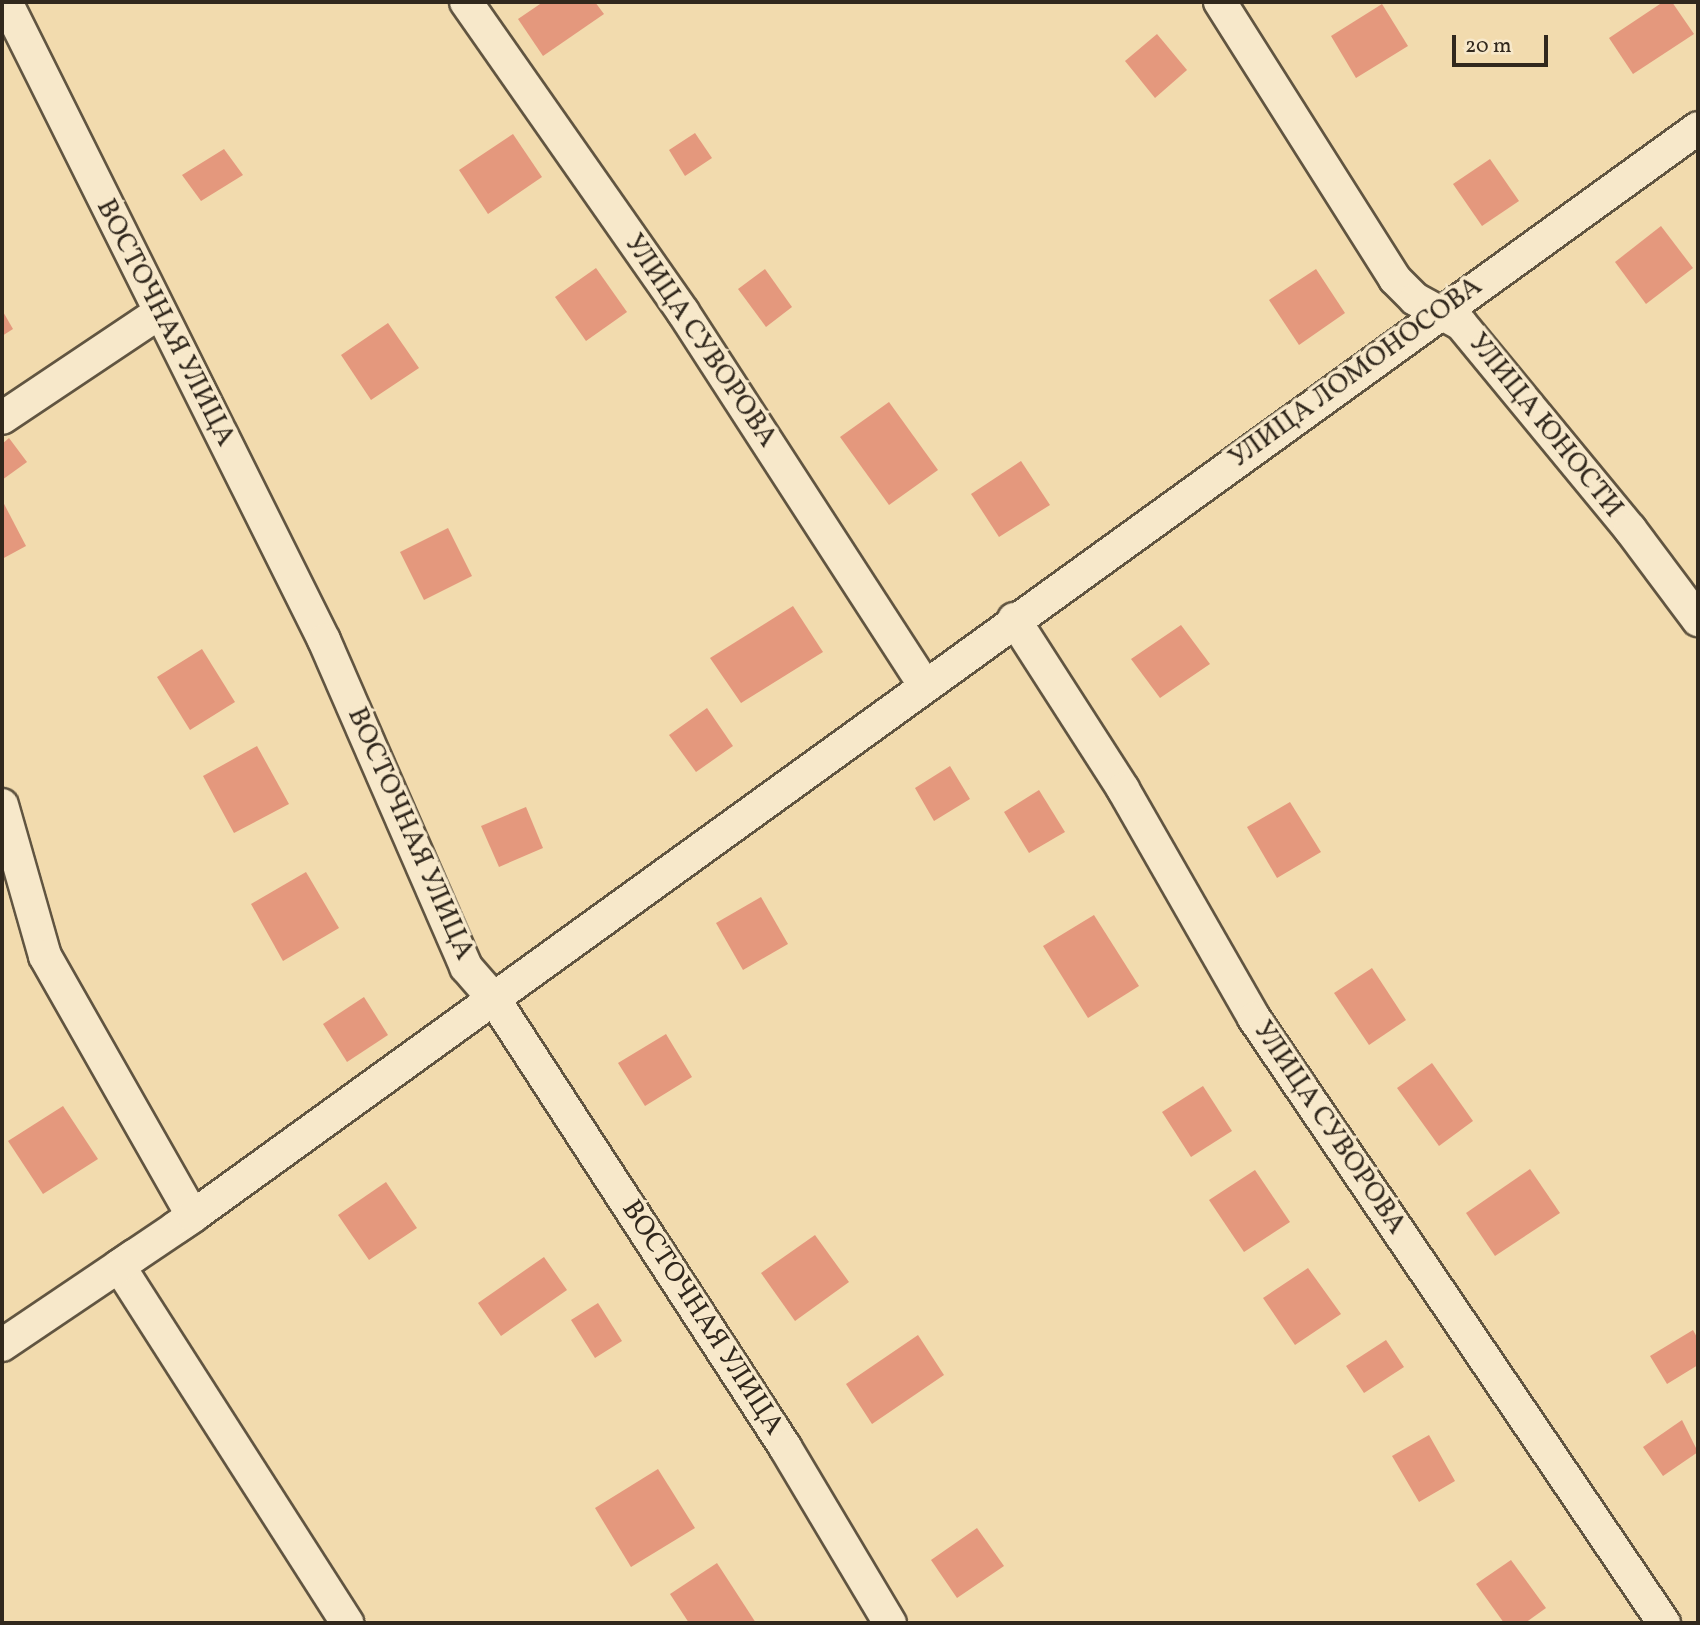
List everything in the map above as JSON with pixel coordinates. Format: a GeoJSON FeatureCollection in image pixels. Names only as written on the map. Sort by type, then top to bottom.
{"type":"FeatureCollection","features":[{"type":"Feature","properties":{"kind":"street","name":"ВОСТОЧНАЯ УЛИЦА"},"geometry":{"type":"LineString","coordinates":[[6,2],[324,640],[466,967],[494,999],[786,1447],[890,1623]]}},
{"type":"Feature","properties":{"kind":"street","name":"УЛИЦА СУВОРОВА"},"geometry":{"type":"LineString","coordinates":[[466,2],[683,312],[925,686]]}},
{"type":"Feature","properties":{"kind":"street","name":"УЛИЦА ЮНОСТИ"},"geometry":{"type":"LineString","coordinates":[[1220,2],[1395,279],[1415,299],[1442,310],[1479,346],[1698,620]]}},
{"type":"Feature","properties":{"kind":"street","name":"УЛИЦА ЛОМОНОСОВА"},"geometry":{"type":"LineString","coordinates":[[2,1345],[193,1216],[1442,310],[1698,128]]}},
{"type":"Feature","properties":{"kind":"street"},"geometry":{"type":"LineString","coordinates":[[2,418],[159,313]]}},
{"type":"Feature","properties":{"kind":"street","name":"УЛИЦА СУВОРОВА"},"geometry":{"type":"LineString","coordinates":[[1014,620],[1123,789],[1254,1018],[1664,1623]]}},
{"type":"Feature","properties":{"kind":"street"},"geometry":{"type":"LineString","coordinates":[[2,804],[45,956],[193,1216]]}},
{"type":"Feature","properties":{"kind":"street"},"geometry":{"type":"LineString","coordinates":[[107,1272],[347,1623]]}},
{"type":"Feature","properties":{"kind":"building"},"geometry":{"type":"Polygon","coordinates":[[[543,2],[595,2],[604,14],[543,56],[518,19],[543,2]]]}},
{"type":"Feature","properties":{"kind":"building"},"geometry":{"type":"Polygon","coordinates":[[[1663,2],[1672,2],[1694,34],[1633,74],[1609,38],[1663,2]]]}},
{"type":"Feature","properties":{"kind":"building"},"geometry":{"type":"Polygon","coordinates":[[[1382,4],[1408,46],[1356,78],[1331,36],[1382,4]]]}},
{"type":"Feature","properties":{"kind":"building"},"geometry":{"type":"Polygon","coordinates":[[[1157,34],[1187,70],[1155,98],[1125,61],[1157,34]]]}},
{"type":"Feature","properties":{"kind":"building"},"geometry":{"type":"Polygon","coordinates":[[[695,133],[712,158],[685,176],[669,150],[695,133]]]}},
{"type":"Feature","properties":{"kind":"building"},"geometry":{"type":"Polygon","coordinates":[[[513,134],[542,177],[488,214],[459,170],[513,134]]]}},
{"type":"Feature","properties":{"kind":"building"},"geometry":{"type":"Polygon","coordinates":[[[224,149],[243,175],[201,201],[182,175],[224,149]]]}},
{"type":"Feature","properties":{"kind":"building"},"geometry":{"type":"Polygon","coordinates":[[[1490,159],[1519,201],[1482,226],[1453,184],[1490,159]]]}},
{"type":"Feature","properties":{"kind":"building"},"geometry":{"type":"Polygon","coordinates":[[[1661,226],[1693,268],[1646,304],[1615,262],[1661,226]]]}},
{"type":"Feature","properties":{"kind":"building"},"geometry":{"type":"Polygon","coordinates":[[[596,268],[627,312],[586,341],[555,297],[596,268]]]}},
{"type":"Feature","properties":{"kind":"building"},"geometry":{"type":"Polygon","coordinates":[[[765,269],[792,307],[766,327],[738,289],[765,269]]]}},
{"type":"Feature","properties":{"kind":"building"},"geometry":{"type":"Polygon","coordinates":[[[1316,269],[1345,313],[1299,345],[1269,300],[1316,269]]]}},
{"type":"Feature","properties":{"kind":"building"},"geometry":{"type":"Polygon","coordinates":[[[2,310],[13,329],[2,336],[2,310]]]}},
{"type":"Feature","properties":{"kind":"building"},"geometry":{"type":"Polygon","coordinates":[[[388,323],[419,368],[371,400],[341,355],[388,323]]]}},
{"type":"Feature","properties":{"kind":"building"},"geometry":{"type":"Polygon","coordinates":[[[889,402],[938,470],[889,505],[840,437],[889,402]]]}},
{"type":"Feature","properties":{"kind":"building"},"geometry":{"type":"Polygon","coordinates":[[[9,438],[27,462],[2,480],[2,444],[9,438]]]}},
{"type":"Feature","properties":{"kind":"building"},"geometry":{"type":"Polygon","coordinates":[[[1021,461],[1050,505],[999,537],[971,494],[1021,461]]]}},
{"type":"Feature","properties":{"kind":"building"},"geometry":{"type":"Polygon","coordinates":[[[2,500],[26,546],[2,559],[2,500]]]}},
{"type":"Feature","properties":{"kind":"building"},"geometry":{"type":"Polygon","coordinates":[[[448,528],[472,576],[424,600],[400,552],[448,528]]]}},
{"type":"Feature","properties":{"kind":"building"},"geometry":{"type":"Polygon","coordinates":[[[793,606],[823,652],[741,703],[710,658],[793,606]]]}},
{"type":"Feature","properties":{"kind":"building"},"geometry":{"type":"Polygon","coordinates":[[[1181,625],[1210,664],[1160,698],[1131,659],[1181,625]]]}},
{"type":"Feature","properties":{"kind":"building"},"geometry":{"type":"Polygon","coordinates":[[[202,649],[235,702],[190,730],[157,677],[202,649]]]}},
{"type":"Feature","properties":{"kind":"building"},"geometry":{"type":"Polygon","coordinates":[[[707,708],[733,746],[696,772],[669,735],[707,708]]]}},
{"type":"Feature","properties":{"kind":"building"},"geometry":{"type":"Polygon","coordinates":[[[257,746],[289,804],[234,833],[203,776],[257,746]]]}},
{"type":"Feature","properties":{"kind":"building"},"geometry":{"type":"Polygon","coordinates":[[[950,766],[970,799],[934,821],[915,788],[950,766]]]}},
{"type":"Feature","properties":{"kind":"building"},"geometry":{"type":"Polygon","coordinates":[[[1039,790],[1065,832],[1029,853],[1004,812],[1039,790]]]}},
{"type":"Feature","properties":{"kind":"building"},"geometry":{"type":"Polygon","coordinates":[[[1290,802],[1321,852],[1277,878],[1247,827],[1290,802]]]}},
{"type":"Feature","properties":{"kind":"building"},"geometry":{"type":"Polygon","coordinates":[[[526,807],[543,848],[499,867],[481,826],[526,807]]]}},
{"type":"Feature","properties":{"kind":"building"},"geometry":{"type":"Polygon","coordinates":[[[306,872],[339,928],[283,961],[251,904],[306,872]]]}},
{"type":"Feature","properties":{"kind":"building"},"geometry":{"type":"Polygon","coordinates":[[[761,897],[788,944],[743,970],[716,923],[761,897]]]}},
{"type":"Feature","properties":{"kind":"building"},"geometry":{"type":"Polygon","coordinates":[[[1094,915],[1139,986],[1088,1018],[1043,946],[1094,915]]]}},
{"type":"Feature","properties":{"kind":"building"},"geometry":{"type":"Polygon","coordinates":[[[1372,968],[1406,1020],[1369,1045],[1334,993],[1372,968]]]}},
{"type":"Feature","properties":{"kind":"building"},"geometry":{"type":"Polygon","coordinates":[[[364,997],[388,1035],[347,1062],[323,1024],[364,997]]]}},
{"type":"Feature","properties":{"kind":"building"},"geometry":{"type":"Polygon","coordinates":[[[666,1034],[692,1077],[645,1106],[618,1063],[666,1034]]]}},
{"type":"Feature","properties":{"kind":"building"},"geometry":{"type":"Polygon","coordinates":[[[1432,1063],[1473,1121],[1439,1146],[1397,1088],[1432,1063]]]}},
{"type":"Feature","properties":{"kind":"building"},"geometry":{"type":"Polygon","coordinates":[[[1203,1086],[1232,1131],[1191,1157],[1162,1112],[1203,1086]]]}},
{"type":"Feature","properties":{"kind":"building"},"geometry":{"type":"Polygon","coordinates":[[[63,1106],[98,1159],[43,1194],[8,1141],[63,1106]]]}},
{"type":"Feature","properties":{"kind":"building"},"geometry":{"type":"Polygon","coordinates":[[[1530,1169],[1560,1213],[1495,1256],[1466,1213],[1530,1169]]]}},
{"type":"Feature","properties":{"kind":"building"},"geometry":{"type":"Polygon","coordinates":[[[1255,1170],[1290,1222],[1244,1252],[1209,1200],[1255,1170]]]}},
{"type":"Feature","properties":{"kind":"building"},"geometry":{"type":"Polygon","coordinates":[[[386,1182],[417,1228],[369,1260],[338,1215],[386,1182]]]}},
{"type":"Feature","properties":{"kind":"building"},"geometry":{"type":"Polygon","coordinates":[[[815,1235],[849,1282],[795,1321],[761,1273],[815,1235]]]}},
{"type":"Feature","properties":{"kind":"building"},"geometry":{"type":"Polygon","coordinates":[[[544,1257],[567,1290],[501,1336],[478,1303],[544,1257]]]}},
{"type":"Feature","properties":{"kind":"building"},"geometry":{"type":"Polygon","coordinates":[[[1308,1268],[1341,1314],[1295,1345],[1263,1298],[1308,1268]]]}},
{"type":"Feature","properties":{"kind":"building"},"geometry":{"type":"Polygon","coordinates":[[[598,1303],[622,1341],[595,1358],[571,1320],[598,1303]]]}},
{"type":"Feature","properties":{"kind":"building"},"geometry":{"type":"Polygon","coordinates":[[[1693,1330],[1698,1339],[1698,1365],[1667,1384],[1650,1356],[1693,1330]]]}},
{"type":"Feature","properties":{"kind":"building"},"geometry":{"type":"Polygon","coordinates":[[[918,1335],[944,1375],[872,1424],[846,1384],[918,1335]]]}},
{"type":"Feature","properties":{"kind":"building"},"geometry":{"type":"Polygon","coordinates":[[[1386,1340],[1404,1367],[1364,1393],[1346,1366],[1386,1340]]]}},
{"type":"Feature","properties":{"kind":"building"},"geometry":{"type":"Polygon","coordinates":[[[1682,1420],[1698,1452],[1663,1476],[1643,1447],[1682,1420]]]}},
{"type":"Feature","properties":{"kind":"building"},"geometry":{"type":"Polygon","coordinates":[[[1429,1435],[1455,1481],[1419,1502],[1392,1456],[1429,1435]]]}},
{"type":"Feature","properties":{"kind":"building"},"geometry":{"type":"Polygon","coordinates":[[[658,1469],[695,1528],[631,1567],[595,1508],[658,1469]]]}},
{"type":"Feature","properties":{"kind":"building"},"geometry":{"type":"Polygon","coordinates":[[[977,1528],[1004,1566],[957,1598],[931,1560],[977,1528]]]}},
{"type":"Feature","properties":{"kind":"building"},"geometry":{"type":"Polygon","coordinates":[[[1511,1560],[1546,1608],[1525,1623],[1504,1623],[1476,1584],[1511,1560]]]}},
{"type":"Feature","properties":{"kind":"building"},"geometry":{"type":"Polygon","coordinates":[[[717,1563],[756,1623],[689,1623],[670,1594],[717,1563]]]}}]}
